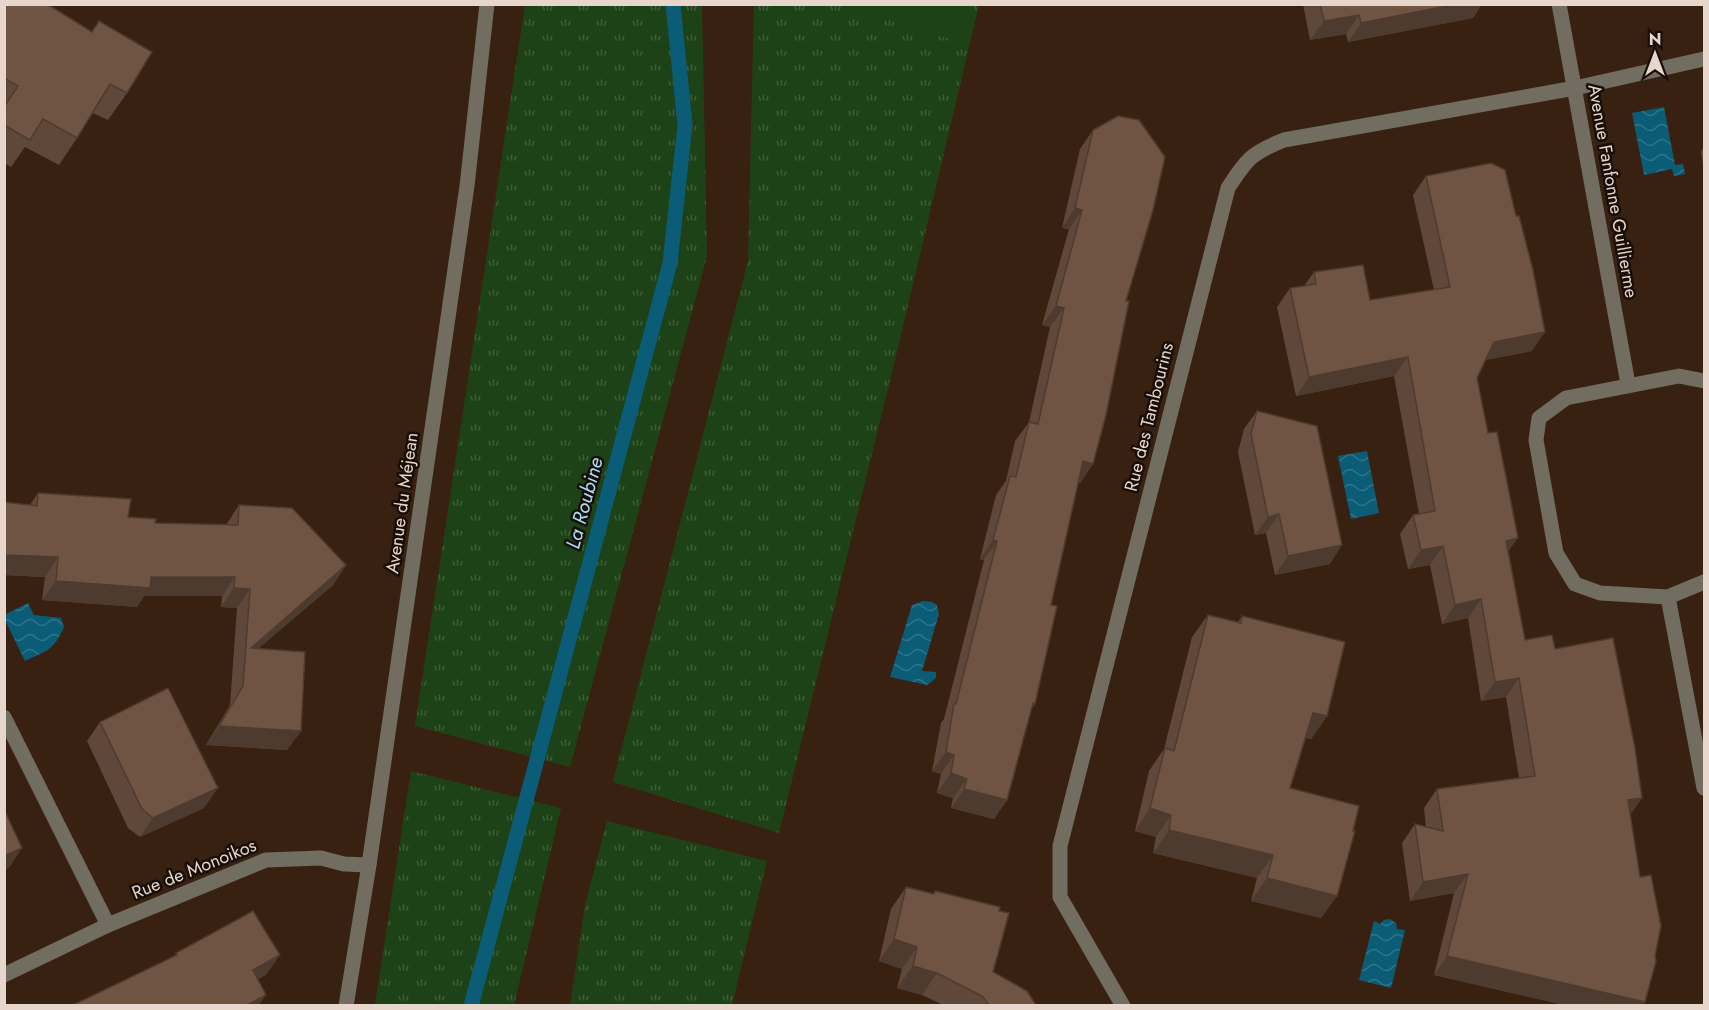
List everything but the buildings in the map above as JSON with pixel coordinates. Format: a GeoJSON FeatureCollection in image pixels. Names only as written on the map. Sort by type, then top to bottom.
{"type":"FeatureCollection","features":[{"type":"Feature","properties":{"kind":"street","name":"Avenue du Méjean"},"geometry":{"type":"LineString","coordinates":[[346,1005],[369,866],[466,186],[487,4]]}},
{"type":"Feature","properties":{"kind":"street","name":"Avenue Fanfonne Guillierme"},"geometry":{"type":"LineString","coordinates":[[1559,4],[1628,384]]}},
{"type":"Feature","properties":{"kind":"street","name":"Rue des Tambourins"},"geometry":{"type":"LineString","coordinates":[[1123,1005],[1060,897],[1060,846],[1228,188],[1246,160],[1259,150],[1284,140],[1575,88],[1704,59]]}},
{"type":"Feature","properties":{"kind":"street"},"geometry":{"type":"LineString","coordinates":[[1704,381],[1679,376],[1628,384],[1566,398],[1539,418],[1536,440],[1556,552],[1575,584],[1600,592],[1668,597],[1704,582]]}},
{"type":"Feature","properties":{"kind":"street"},"geometry":{"type":"LineString","coordinates":[[1668,597],[1704,788]]}},
{"type":"Feature","properties":{"kind":"street"},"geometry":{"type":"LineString","coordinates":[[4,717],[108,926]]}},
{"type":"Feature","properties":{"kind":"street","name":"Rue de Monoikos"},"geometry":{"type":"LineString","coordinates":[[4,975],[108,926],[266,860],[321,858],[344,864],[369,866]]}},
{"type":"Feature","properties":{"kind":"green space"},"geometry":{"type":"Polygon","coordinates":[[[970,4],[962,43],[839,5],[970,4]]]}},
{"type":"Feature","properties":{"kind":"green space"},"geometry":{"type":"Polygon","coordinates":[[[525,5],[702,5],[707,256],[570,767],[415,726],[525,5]]]}},
{"type":"Feature","properties":{"kind":"green space"},"geometry":{"type":"Polygon","coordinates":[[[754,5],[979,5],[779,833],[613,782],[748,261],[754,5]]]}},
{"type":"Feature","properties":{"kind":"green space"},"geometry":{"type":"Polygon","coordinates":[[[411,771],[561,808],[514,1005],[375,1005],[411,771]]]}},
{"type":"Feature","properties":{"kind":"green space"},"geometry":{"type":"Polygon","coordinates":[[[607,821],[767,861],[732,1005],[570,1005],[585,905],[607,821]]]}},
{"type":"Feature","properties":{"kind":"water"},"geometry":{"type":"Polygon","coordinates":[[[1664,107],[1675,165],[1683,164],[1685,174],[1674,176],[1672,169],[1644,175],[1632,113],[1664,107]]]}},
{"type":"Feature","properties":{"kind":"water"},"geometry":{"type":"Polygon","coordinates":[[[1367,451],[1379,513],[1351,519],[1338,456],[1367,451]]]}},
{"type":"Feature","properties":{"kind":"water"},"geometry":{"type":"Polygon","coordinates":[[[923,601],[937,605],[939,614],[922,671],[936,672],[936,678],[927,685],[890,677],[912,605],[923,601]]]}},
{"type":"Feature","properties":{"kind":"water"},"geometry":{"type":"Polygon","coordinates":[[[28,603],[34,615],[61,618],[64,627],[49,649],[25,661],[4,615],[28,603]]]}},
{"type":"Feature","properties":{"kind":"water"},"geometry":{"type":"Polygon","coordinates":[[[1390,919],[1396,923],[1397,929],[1405,930],[1391,988],[1359,980],[1374,921],[1380,924],[1390,919]]]}},
{"type":"Feature","properties":{"kind":"waterway","name":"La Roubine"},"geometry":{"type":"LineString","coordinates":[[471,1006],[670,263],[685,125],[673,4]]}}]}
